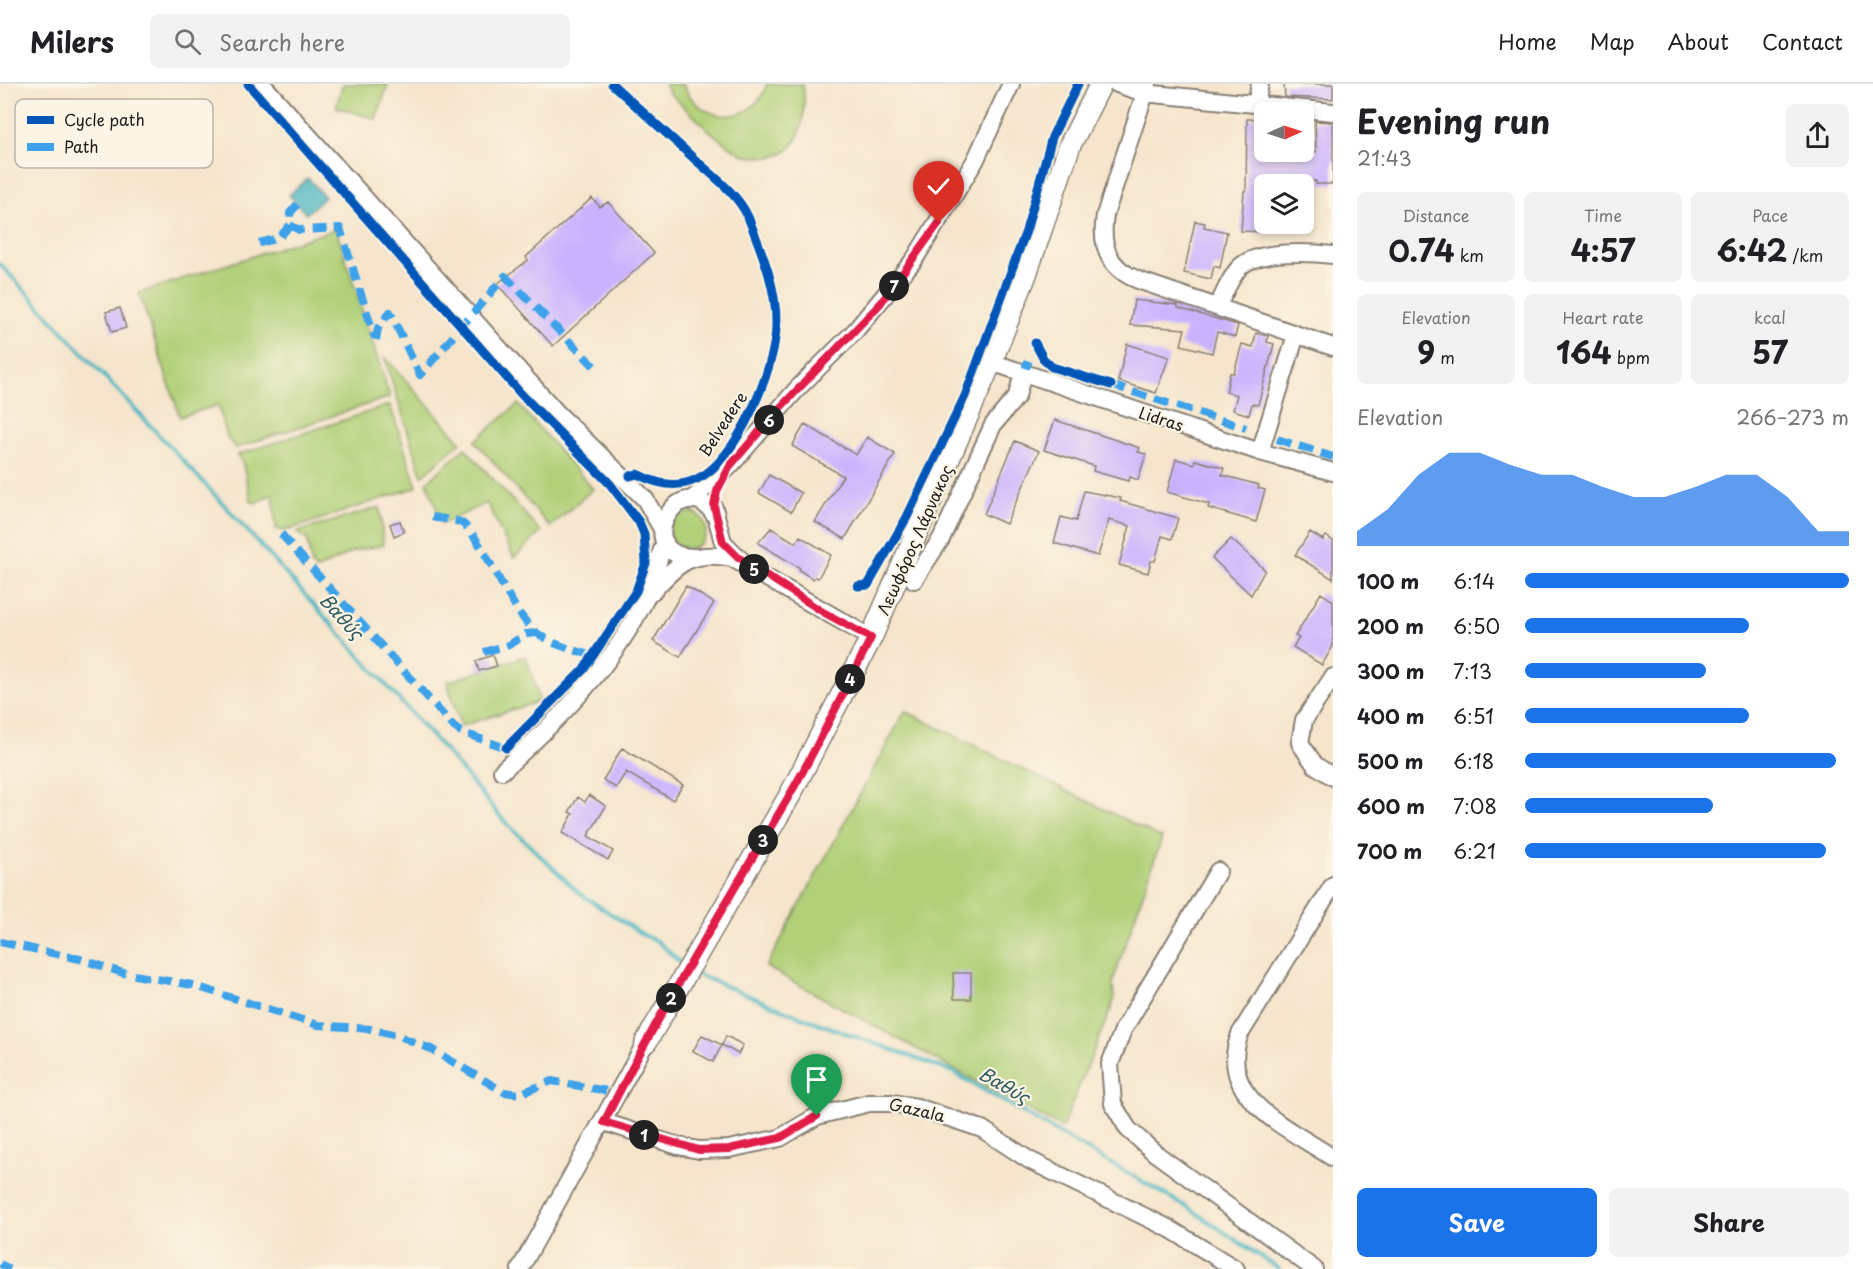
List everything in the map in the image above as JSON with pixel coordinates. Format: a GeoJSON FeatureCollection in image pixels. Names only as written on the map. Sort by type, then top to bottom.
{"type":"FeatureCollection","features":[{"type":"Feature","properties":{"kind":"main road","name":"Λεωφόρος Λάρνακος"},"geometry":{"type":"LineString","coordinates":[[646,1042],[790,795],[871,638],[991,362],[1025,277],[1070,145],[1101,84]]}},
{"type":"Feature","properties":{"kind":"street"},"geometry":{"type":"LineString","coordinates":[[262,84],[551,407],[645,499],[663,535],[677,554],[732,558],[871,638]]}},
{"type":"Feature","properties":{"kind":"street"},"geometry":{"type":"LineString","coordinates":[[502,771],[572,703],[612,654],[652,586],[666,513],[685,502],[730,466],[797,389],[855,331],[914,260],[975,161],[1011,84]]}},
{"type":"Feature","properties":{"kind":"street"},"geometry":{"type":"LineString","coordinates":[[1118,84],[1254,105]]}},
{"type":"Feature","properties":{"kind":"street"},"geometry":{"type":"LineString","coordinates":[[1257,102],[1260,84]]}},
{"type":"Feature","properties":{"kind":"street"},"geometry":{"type":"LineString","coordinates":[[1146,89],[1105,215],[1102,232],[1105,250],[1124,274],[1333,347]]}},
{"type":"Feature","properties":{"kind":"street"},"geometry":{"type":"LineString","coordinates":[[1314,110],[1333,112]]}},
{"type":"Feature","properties":{"kind":"street"},"geometry":{"type":"LineString","coordinates":[[1217,307],[1239,267],[1252,260],[1307,252],[1333,255]]}},
{"type":"Feature","properties":{"kind":"street"},"geometry":{"type":"LineString","coordinates":[[1260,452],[1296,334]]}},
{"type":"Feature","properties":{"kind":"street","name":"Lidras"},"geometry":{"type":"LineString","coordinates":[[991,362],[1260,452],[1333,472]]}},
{"type":"Feature","properties":{"kind":"street"},"geometry":{"type":"LineString","coordinates":[[914,580],[941,539],[993,425],[1017,396],[1023,373]]}},
{"type":"Feature","properties":{"kind":"street"},"geometry":{"type":"LineString","coordinates":[[730,466],[717,491],[714,506],[723,542],[752,568]]}},
{"type":"Feature","properties":{"kind":"street"},"geometry":{"type":"LineString","coordinates":[[626,481],[651,497],[666,502],[706,504],[718,521],[716,543],[699,556],[675,568],[644,603]]}},
{"type":"Feature","properties":{"kind":"street"},"geometry":{"type":"LineString","coordinates":[[1333,677],[1304,720],[1300,743],[1315,765],[1333,777]]}},
{"type":"Feature","properties":{"kind":"street"},"geometry":{"type":"LineString","coordinates":[[1218,871],[1123,1030],[1110,1064],[1113,1104],[1128,1129],[1155,1153],[1314,1269]]}},
{"type":"Feature","properties":{"kind":"street"},"geometry":{"type":"LineString","coordinates":[[1333,885],[1240,1034],[1234,1049],[1238,1082],[1248,1099],[1333,1158]]}},
{"type":"Feature","properties":{"kind":"street","name":"Λεωφόρος Λάρνακος"},"geometry":{"type":"LineString","coordinates":[[604,1122],[646,1042]]}},
{"type":"Feature","properties":{"kind":"street","name":"Gazala"},"geometry":{"type":"LineString","coordinates":[[604,1122],[678,1146],[699,1150],[729,1149],[780,1138],[817,1116],[869,1103],[891,1102],[917,1107],[982,1129],[1029,1160],[1170,1228],[1236,1269]]}},
{"type":"Feature","properties":{"kind":"street"},"geometry":{"type":"LineString","coordinates":[[520,1269],[604,1122]]}},
{"type":"Feature","properties":{"kind":"green space"},"geometry":{"type":"Polygon","coordinates":[[[343,84],[388,84],[376,119],[336,107],[343,84]]]}},
{"type":"Feature","properties":{"kind":"green space"},"geometry":{"type":"Polygon","coordinates":[[[665,84],[683,84],[701,107],[726,116],[738,114],[750,108],[760,98],[767,84],[803,84],[804,108],[800,132],[787,151],[777,156],[750,157],[723,142],[704,126],[670,94],[665,84]]]}},
{"type":"Feature","properties":{"kind":"green space"},"geometry":{"type":"Polygon","coordinates":[[[336,229],[390,397],[235,448],[227,437],[218,405],[180,417],[139,293],[336,229]]]}},
{"type":"Feature","properties":{"kind":"green space"},"geometry":{"type":"Polygon","coordinates":[[[384,356],[461,442],[422,476],[384,356]]]}},
{"type":"Feature","properties":{"kind":"green space"},"geometry":{"type":"Polygon","coordinates":[[[518,404],[593,489],[550,527],[475,441],[518,404]]]}},
{"type":"Feature","properties":{"kind":"green space"},"geometry":{"type":"Polygon","coordinates":[[[390,405],[417,487],[285,531],[276,529],[273,494],[255,503],[251,501],[243,464],[237,455],[390,405]]]}},
{"type":"Feature","properties":{"kind":"green space"},"geometry":{"type":"Polygon","coordinates":[[[465,448],[541,532],[514,558],[487,503],[442,524],[427,482],[465,448]]]}},
{"type":"Feature","properties":{"kind":"green space"},"geometry":{"type":"Polygon","coordinates":[[[380,507],[383,545],[354,551],[316,570],[312,566],[307,539],[297,532],[380,507]]]}},
{"type":"Feature","properties":{"kind":"green space"},"geometry":{"type":"Polygon","coordinates":[[[688,512],[701,517],[706,530],[701,543],[688,548],[675,543],[670,530],[675,517],[688,512]]]}},
{"type":"Feature","properties":{"kind":"green space"},"geometry":{"type":"Polygon","coordinates":[[[526,656],[540,701],[461,726],[447,682],[526,656]]]}},
{"type":"Feature","properties":{"kind":"green space"},"geometry":{"type":"Polygon","coordinates":[[[905,711],[1162,838],[1113,981],[1114,1001],[1062,1128],[766,967],[905,711]]]}},
{"type":"Feature","properties":{"kind":"water"},"geometry":{"type":"Polygon","coordinates":[[[308,178],[325,197],[306,214],[289,195],[308,178]]]}},
{"type":"Feature","properties":{"kind":"building"},"geometry":{"type":"Polygon","coordinates":[[[1284,84],[1333,84],[1333,99],[1285,97],[1284,84]]]}},
{"type":"Feature","properties":{"kind":"building"},"geometry":{"type":"Polygon","coordinates":[[[1247,119],[1254,119],[1254,162],[1314,162],[1315,121],[1333,122],[1333,184],[1316,184],[1314,174],[1254,174],[1254,232],[1241,231],[1244,191],[1246,191],[1247,119]]]}},
{"type":"Feature","properties":{"kind":"building"},"geometry":{"type":"Polygon","coordinates":[[[592,198],[600,207],[608,202],[654,253],[553,346],[497,284],[528,260],[526,257],[592,198]]]}},
{"type":"Feature","properties":{"kind":"building"},"geometry":{"type":"Polygon","coordinates":[[[1195,221],[1205,223],[1204,227],[1227,232],[1220,268],[1214,266],[1211,279],[1184,273],[1195,221]]]}},
{"type":"Feature","properties":{"kind":"building"},"geometry":{"type":"Polygon","coordinates":[[[1134,300],[1178,305],[1178,308],[1238,325],[1235,337],[1217,332],[1212,353],[1181,345],[1185,329],[1130,325],[1134,300]]]}},
{"type":"Feature","properties":{"kind":"building"},"geometry":{"type":"Polygon","coordinates":[[[120,308],[126,328],[112,332],[106,312],[120,308]]]}},
{"type":"Feature","properties":{"kind":"building"},"geometry":{"type":"Polygon","coordinates":[[[1256,333],[1268,336],[1267,342],[1274,344],[1258,405],[1252,404],[1249,415],[1233,410],[1237,395],[1226,392],[1230,373],[1234,373],[1242,344],[1253,347],[1256,333]]]}},
{"type":"Feature","properties":{"kind":"building"},"geometry":{"type":"Polygon","coordinates":[[[1127,344],[1169,357],[1156,393],[1118,381],[1127,344]]]}},
{"type":"Feature","properties":{"kind":"building"},"geometry":{"type":"Polygon","coordinates":[[[1055,420],[1140,448],[1138,452],[1146,454],[1138,480],[1130,477],[1128,481],[1093,471],[1094,466],[1044,450],[1055,420]]]}},
{"type":"Feature","properties":{"kind":"building"},"geometry":{"type":"Polygon","coordinates":[[[805,424],[856,455],[867,437],[895,454],[845,539],[815,522],[843,476],[792,446],[805,424]]]}},
{"type":"Feature","properties":{"kind":"building"},"geometry":{"type":"Polygon","coordinates":[[[1015,441],[1039,451],[1006,524],[984,514],[1015,441]]]}},
{"type":"Feature","properties":{"kind":"building"},"geometry":{"type":"Polygon","coordinates":[[[1176,459],[1194,464],[1195,460],[1224,468],[1222,475],[1259,485],[1258,488],[1265,490],[1256,522],[1208,508],[1209,504],[1167,492],[1176,459]]]}},
{"type":"Feature","properties":{"kind":"building"},"geometry":{"type":"Polygon","coordinates":[[[769,475],[801,493],[791,512],[759,493],[769,475]]]}},
{"type":"Feature","properties":{"kind":"building"},"geometry":{"type":"Polygon","coordinates":[[[1084,491],[1121,498],[1120,501],[1178,518],[1172,539],[1162,536],[1155,561],[1151,561],[1148,573],[1119,565],[1130,526],[1109,520],[1098,556],[1054,543],[1061,517],[1076,521],[1084,491]]]}},
{"type":"Feature","properties":{"kind":"building"},"geometry":{"type":"Polygon","coordinates":[[[400,521],[404,532],[394,536],[390,524],[400,521]]]}},
{"type":"Feature","properties":{"kind":"building"},"geometry":{"type":"Polygon","coordinates":[[[771,528],[796,543],[800,536],[831,555],[818,578],[813,579],[799,570],[800,568],[758,543],[771,528]]]}},
{"type":"Feature","properties":{"kind":"building"},"geometry":{"type":"Polygon","coordinates":[[[1310,532],[1323,540],[1326,536],[1333,541],[1333,579],[1295,555],[1310,532]]]}},
{"type":"Feature","properties":{"kind":"building"},"geometry":{"type":"Polygon","coordinates":[[[1231,539],[1265,570],[1251,595],[1212,558],[1231,539]]]}},
{"type":"Feature","properties":{"kind":"building"},"geometry":{"type":"Polygon","coordinates":[[[686,586],[714,603],[680,657],[653,641],[686,586]]]}},
{"type":"Feature","properties":{"kind":"building"},"geometry":{"type":"Polygon","coordinates":[[[1321,593],[1333,601],[1333,646],[1322,665],[1293,647],[1299,638],[1295,636],[1321,593]]]}},
{"type":"Feature","properties":{"kind":"building"},"geometry":{"type":"Polygon","coordinates":[[[493,655],[497,666],[479,671],[476,661],[493,655]]]}},
{"type":"Feature","properties":{"kind":"building"},"geometry":{"type":"Polygon","coordinates":[[[622,748],[683,785],[673,800],[626,772],[616,788],[603,780],[622,748]]]}},
{"type":"Feature","properties":{"kind":"building"},"geometry":{"type":"Polygon","coordinates":[[[589,795],[606,806],[588,836],[613,851],[608,860],[562,833],[573,814],[569,812],[578,797],[585,802],[589,795]]]}},
{"type":"Feature","properties":{"kind":"building"},"geometry":{"type":"Polygon","coordinates":[[[953,973],[971,973],[971,999],[954,999],[953,973]]]}},
{"type":"Feature","properties":{"kind":"building"},"geometry":{"type":"Polygon","coordinates":[[[702,1035],[722,1045],[713,1062],[693,1051],[702,1035]]]}},
{"type":"Feature","properties":{"kind":"building"},"geometry":{"type":"Polygon","coordinates":[[[726,1036],[743,1045],[738,1054],[722,1045],[726,1036]]]}},
{"type":"Feature","properties":{"kind":"waterway","name":"Βαθύς"},"geometry":{"type":"LineString","coordinates":[[0,264],[227,508],[449,755],[504,821],[579,893],[645,936],[657,941],[682,964]]}},
{"type":"Feature","properties":{"kind":"waterway","name":"Βαθύς"},"geometry":{"type":"LineString","coordinates":[[694,973],[801,1017],[951,1071],[1190,1209],[1279,1269]]}},
{"type":"Feature","properties":{"kind":"marked path"},"geometry":{"type":"LineString","coordinates":[[259,243],[279,238],[290,225],[290,213],[298,204]]}},
{"type":"Feature","properties":{"kind":"marked path"},"geometry":{"type":"LineString","coordinates":[[290,225],[299,230],[340,228],[375,338]]}},
{"type":"Feature","properties":{"kind":"marked path"},"geometry":{"type":"LineString","coordinates":[[376,340],[378,328],[390,312],[420,375],[505,276],[594,366]]}},
{"type":"Feature","properties":{"kind":"marked path"},"geometry":{"type":"LineString","coordinates":[[1023,363],[1031,366]]}},
{"type":"Feature","properties":{"kind":"marked path"},"geometry":{"type":"LineString","coordinates":[[1111,385],[1246,428]]}},
{"type":"Feature","properties":{"kind":"marked path"},"geometry":{"type":"LineString","coordinates":[[1277,439],[1333,457]]}},
{"type":"Feature","properties":{"kind":"marked path"},"geometry":{"type":"LineString","coordinates":[[432,517],[454,520],[468,529],[477,540],[516,608],[537,633],[557,644],[593,656]]}},
{"type":"Feature","properties":{"kind":"marked path"},"geometry":{"type":"LineString","coordinates":[[281,534],[455,728],[506,748]]}},
{"type":"Feature","properties":{"kind":"marked path"},"geometry":{"type":"LineString","coordinates":[[484,652],[509,645],[526,634],[536,633]]}},
{"type":"Feature","properties":{"kind":"marked path"},"geometry":{"type":"LineString","coordinates":[[0,942],[80,959],[123,973],[192,985],[318,1025],[371,1029],[397,1035],[431,1049],[504,1092],[519,1094],[552,1081],[618,1093]]}},
{"type":"Feature","properties":{"kind":"marked path"},"geometry":{"type":"LineString","coordinates":[[0,1264],[10,1269]]}},
{"type":"Feature","properties":{"kind":"cycle path"},"geometry":{"type":"LineString","coordinates":[[248,84],[522,395],[610,484],[639,522],[644,534],[646,563],[636,591],[584,669],[506,748]]}},
{"type":"Feature","properties":{"kind":"cycle path","name":"Belvedere"},"geometry":{"type":"LineString","coordinates":[[612,84],[737,199],[748,217],[763,257],[776,312],[774,344],[761,388],[739,434],[712,470],[697,479],[682,484],[659,483],[637,474],[630,476]]}},
{"type":"Feature","properties":{"kind":"cycle path"},"geometry":{"type":"LineString","coordinates":[[858,586],[868,585],[907,517],[965,396],[1026,231],[1052,137],[1078,84]]}},
{"type":"Feature","properties":{"kind":"cycle path"},"geometry":{"type":"LineString","coordinates":[[1035,343],[1044,360],[1052,367],[1111,385]]}},
{"type":"Feature","properties":{"kind":"route"},"geometry":{"type":"LineString","coordinates":[[817,1116],[780,1138],[729,1149],[699,1150],[678,1146],[604,1122],[630,1069],[709,930],[790,795],[871,638],[823,612],[752,568],[728,548],[723,542],[714,506],[717,491],[730,466],[777,411],[880,304],[939,223]]}}]}
